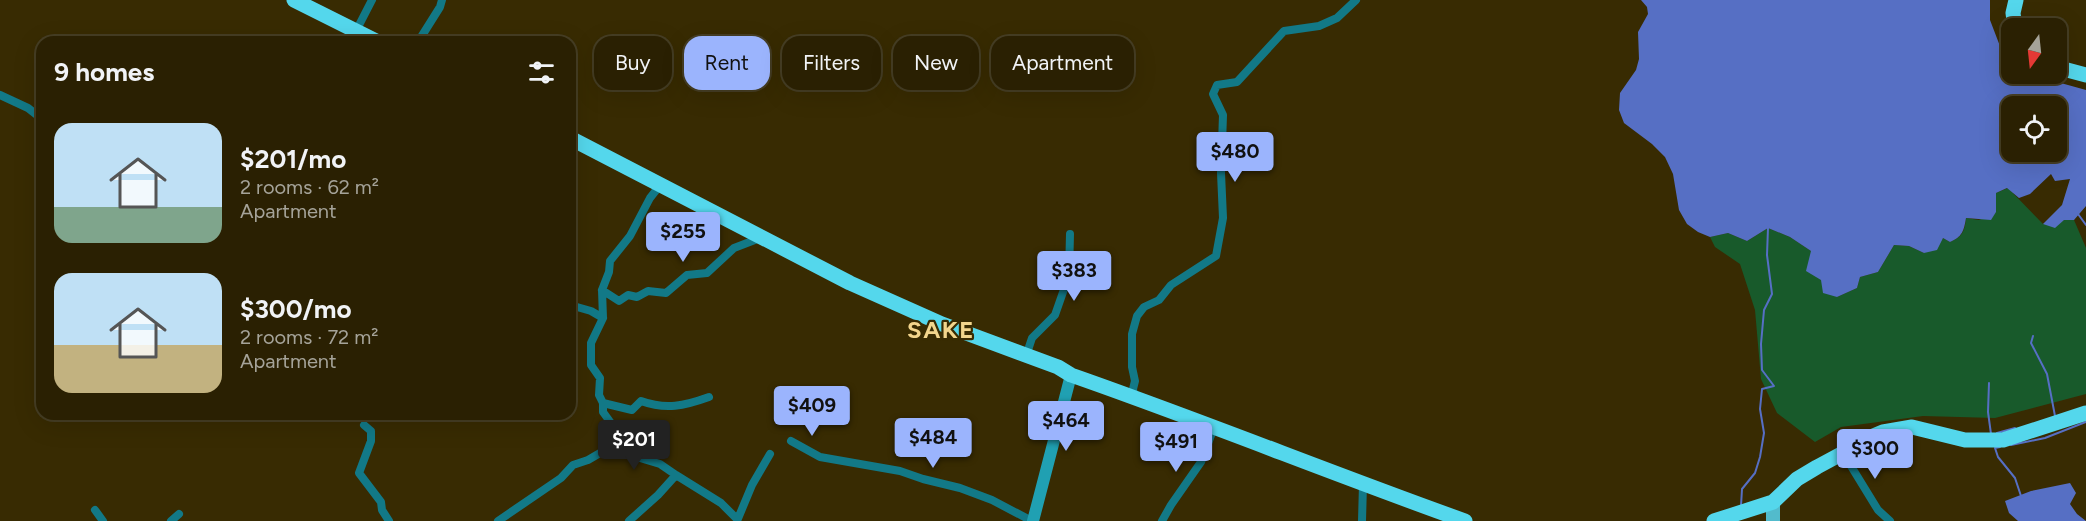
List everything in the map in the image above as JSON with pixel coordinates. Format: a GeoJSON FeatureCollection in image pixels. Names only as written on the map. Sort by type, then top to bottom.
{"type":"FeatureCollection","features":[{"type":"Feature","properties":{"kind":"highway"},"geometry":{"type":"LineString","coordinates":[[294,0],[366,36]]}},
{"type":"Feature","properties":{"kind":"highway"},"geometry":{"type":"LineString","coordinates":[[2014,18],[2016,0]]}},
{"type":"Feature","properties":{"kind":"highway"},"geometry":{"type":"LineString","coordinates":[[2067,70],[2086,75]]}},
{"type":"Feature","properties":{"kind":"highway"},"geometry":{"type":"LineString","coordinates":[[576,141],[760,238],[850,283],[922,315],[1071,375],[1465,521]]}},
{"type":"Feature","properties":{"kind":"highway"},"geometry":{"type":"LineString","coordinates":[[1714,521],[1773,502],[1797,479],[1843,453],[1852,445],[1883,432],[1912,427],[1965,440],[2003,440],[2086,413]]}},
{"type":"Feature","properties":{"kind":"main road"},"geometry":{"type":"LineString","coordinates":[[1032,521],[1071,375]]}},
{"type":"Feature","properties":{"kind":"main road"},"geometry":{"type":"LineString","coordinates":[[1773,502],[1773,521]]}},
{"type":"Feature","properties":{"kind":"street"},"geometry":{"type":"LineString","coordinates":[[356,31],[372,0]]}},
{"type":"Feature","properties":{"kind":"street"},"geometry":{"type":"LineString","coordinates":[[422,36],[440,8],[441,0]]}},
{"type":"Feature","properties":{"kind":"street"},"geometry":{"type":"LineString","coordinates":[[1134,397],[1133,389],[1136,381],[1132,367],[1132,334],[1137,316],[1144,307],[1159,300],[1170,285],[1216,256],[1223,218],[1221,173],[1223,115],[1213,94],[1214,90],[1217,85],[1237,82],[1284,31],[1318,26],[1337,18],[1356,0]]}},
{"type":"Feature","properties":{"kind":"street"},"geometry":{"type":"LineString","coordinates":[[0,95],[36,114]]}},
{"type":"Feature","properties":{"kind":"street"},"geometry":{"type":"LineString","coordinates":[[661,184],[650,198],[630,236],[610,261],[609,272],[602,290],[603,318],[591,343],[590,354],[591,365],[600,378],[599,395],[603,403],[603,412],[627,442],[630,455],[660,464],[721,503],[737,520],[752,485],[770,454]]}},
{"type":"Feature","properties":{"kind":"street"},"geometry":{"type":"LineString","coordinates":[[1026,356],[1032,338],[1055,315],[1069,275],[1070,234]]}},
{"type":"Feature","properties":{"kind":"street"},"geometry":{"type":"LineString","coordinates":[[602,290],[619,302],[628,295],[637,297],[648,291],[666,293],[687,275],[706,273],[734,248],[760,238]]}},
{"type":"Feature","properties":{"kind":"street"},"geometry":{"type":"LineString","coordinates":[[576,307],[591,311],[603,318]]}},
{"type":"Feature","properties":{"kind":"street"},"geometry":{"type":"LineString","coordinates":[[603,403],[632,410],[641,401],[658,407],[688,405],[709,397]]}},
{"type":"Feature","properties":{"kind":"street"},"geometry":{"type":"LineString","coordinates":[[364,425],[371,431],[371,441],[359,472],[381,502],[382,510],[388,521]]}},
{"type":"Feature","properties":{"kind":"street"},"geometry":{"type":"LineString","coordinates":[[1162,521],[1201,462],[1213,429],[1211,425]]}},
{"type":"Feature","properties":{"kind":"street"},"geometry":{"type":"LineString","coordinates":[[498,521],[561,478],[573,465],[600,453],[619,434]]}},
{"type":"Feature","properties":{"kind":"street"},"geometry":{"type":"LineString","coordinates":[[791,441],[820,457],[889,468],[923,480],[960,488],[992,500],[1032,521]]}},
{"type":"Feature","properties":{"kind":"street"},"geometry":{"type":"LineString","coordinates":[[1843,453],[1878,510],[1890,521]]}},
{"type":"Feature","properties":{"kind":"street"},"geometry":{"type":"LineString","coordinates":[[629,521],[676,475]]}},
{"type":"Feature","properties":{"kind":"street"},"geometry":{"type":"LineString","coordinates":[[1362,521],[1363,484]]}},
{"type":"Feature","properties":{"kind":"street"},"geometry":{"type":"LineString","coordinates":[[95,510],[103,521]]}},
{"type":"Feature","properties":{"kind":"street"},"geometry":{"type":"LineString","coordinates":[[171,521],[180,514]]}},
{"type":"Feature","properties":{"kind":"green space"},"geometry":{"type":"Polygon","coordinates":[[[2008,188],[2043,224],[2074,220],[2086,248],[2086,394],[1995,418],[1923,416],[1841,427],[1815,442],[1777,413],[1761,379],[1755,310],[1740,264],[1715,247],[1710,237],[1728,233],[1747,241],[1768,228],[1790,237],[1811,251],[1821,280],[1837,297],[1857,288],[1860,277],[1878,272],[1894,245],[1909,246],[1924,253],[1943,238],[1950,242],[1957,238],[1964,230],[1966,218],[1979,220],[1996,212],[1996,193],[2008,188]]]}},
{"type":"Feature","properties":{"kind":"water"},"geometry":{"type":"Polygon","coordinates":[[[1641,0],[1990,0],[1990,20],[2001,49],[2001,84],[2064,84],[2086,90],[2086,206],[2074,220],[2064,220],[2055,228],[2043,224],[2062,205],[2070,179],[2055,181],[2051,174],[2030,194],[2019,198],[2007,188],[1996,193],[1996,212],[1991,220],[1966,218],[1960,236],[1950,242],[1943,238],[1937,250],[1924,253],[1909,246],[1894,245],[1878,272],[1860,277],[1857,288],[1837,297],[1823,293],[1821,280],[1806,271],[1811,251],[1790,237],[1768,228],[1747,241],[1728,233],[1710,237],[1687,224],[1679,210],[1673,174],[1665,157],[1624,123],[1619,110],[1620,93],[1636,70],[1639,59],[1638,32],[1648,14],[1647,7],[1641,0]]]}},
{"type":"Feature","properties":{"kind":"water"},"geometry":{"type":"Polygon","coordinates":[[[2070,483],[2076,493],[2070,504],[2086,521],[2018,521],[2009,513],[2005,501],[2031,491],[2070,483]]]}},
{"type":"Feature","properties":{"kind":"waterway"},"geometry":{"type":"LineString","coordinates":[[2078,214],[2086,225]]}},
{"type":"Feature","properties":{"kind":"waterway"},"geometry":{"type":"LineString","coordinates":[[1741,506],[1742,489],[1755,473],[1760,457],[1764,433],[1760,409],[1762,389],[1774,386],[1762,370],[1761,344],[1764,310],[1772,294],[1767,255],[1768,228]]}},
{"type":"Feature","properties":{"kind":"waterway"},"geometry":{"type":"LineString","coordinates":[[2033,336],[2031,343],[2047,374],[2055,416]]}},
{"type":"Feature","properties":{"kind":"waterway"},"geometry":{"type":"LineString","coordinates":[[1989,383],[1988,412],[1991,434]]}},
{"type":"Feature","properties":{"kind":"waterway"},"geometry":{"type":"LineString","coordinates":[[2011,445],[2045,438],[2086,422]]}},
{"type":"Feature","properties":{"kind":"waterway"},"geometry":{"type":"LineString","coordinates":[[1997,433],[2015,428]]}},
{"type":"Feature","properties":{"kind":"waterway"},"geometry":{"type":"LineString","coordinates":[[2000,447],[1995,448],[1998,457],[2015,478],[2021,496]]}},
{"type":"Feature","properties":{"kind":"district","name":"SAKE"},"geometry":{"type":"Point","coordinates":[941,329]}}]}
